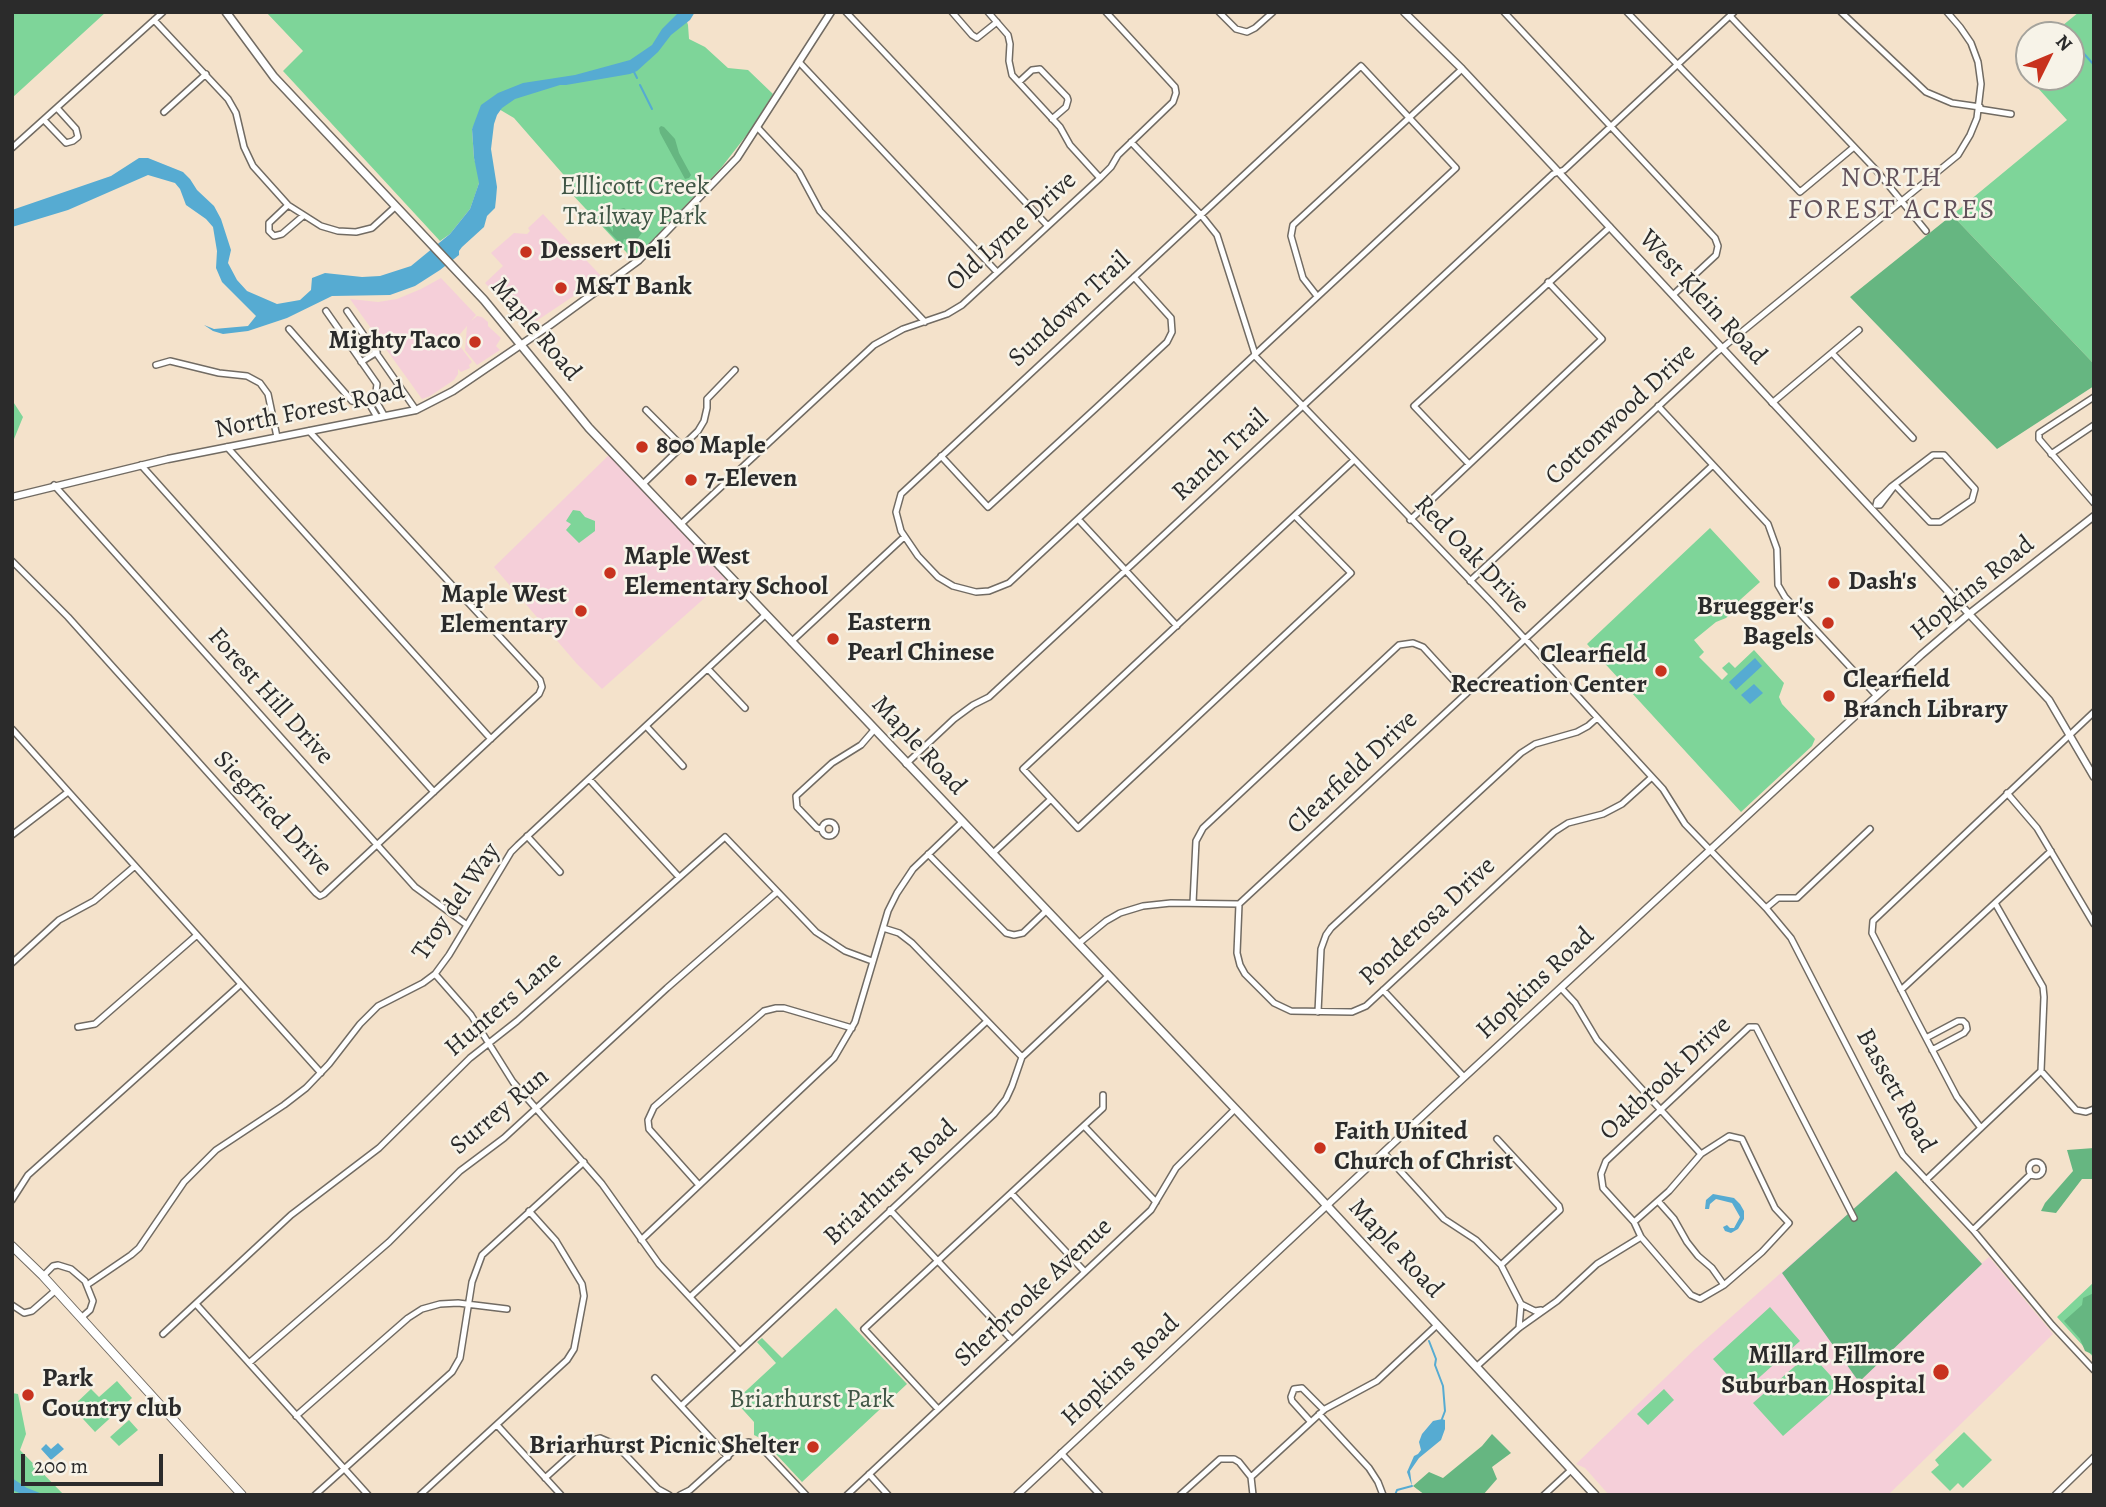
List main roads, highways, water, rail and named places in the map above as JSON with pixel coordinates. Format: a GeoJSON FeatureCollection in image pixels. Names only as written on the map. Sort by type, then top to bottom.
{"type":"FeatureCollection","features":[{"type":"Feature","properties":{"kind":"main road","name":"Maple Road"},"geometry":{"type":"LineString","coordinates":[[226,12],[275,77],[453,267],[589,428],[1327,1206],[1595,1495]]}},
{"type":"Feature","properties":{"kind":"main road"},"geometry":{"type":"LineString","coordinates":[[12,1246],[43,1276],[242,1495]]}},
{"type":"Feature","properties":{"kind":"water"},"geometry":{"type":"Polygon","coordinates":[[[679,12],[695,12],[637,71],[560,85],[515,99],[502,108],[494,124],[491,149],[497,187],[495,208],[487,216],[484,227],[462,247],[459,255],[440,270],[415,286],[390,295],[332,296],[287,318],[248,331],[223,334],[213,331],[204,325],[214,329],[248,326],[256,316],[222,282],[216,268],[217,251],[213,227],[186,205],[175,183],[148,175],[68,210],[12,227],[12,210],[111,176],[139,158],[148,158],[183,172],[214,206],[231,250],[228,263],[247,291],[277,304],[300,300],[311,290],[312,278],[325,273],[380,276],[411,266],[450,234],[470,209],[479,183],[472,129],[481,105],[498,93],[523,83],[575,75],[630,60],[652,45],[662,29],[679,12]]]}},
{"type":"Feature","properties":{"kind":"water"},"geometry":{"type":"Polygon","coordinates":[[[1755,658],[1762,666],[1736,690],[1729,682],[1755,658]]]}},
{"type":"Feature","properties":{"kind":"water"},"geometry":{"type":"Polygon","coordinates":[[[1754,684],[1763,693],[1750,704],[1741,695],[1754,684]]]}},
{"type":"Feature","properties":{"kind":"water"},"geometry":{"type":"Polygon","coordinates":[[[1713,1194],[1734,1198],[1740,1204],[1744,1219],[1738,1229],[1731,1233],[1723,1227],[1727,1225],[1734,1228],[1740,1217],[1732,1203],[1716,1199],[1709,1209],[1705,1209],[1706,1200],[1713,1194]]]}},
{"type":"Feature","properties":{"kind":"water"},"geometry":{"type":"Polygon","coordinates":[[[1445,1420],[1445,1429],[1441,1440],[1419,1458],[1410,1471],[1412,1486],[1407,1472],[1414,1456],[1421,1450],[1419,1442],[1422,1434],[1433,1421],[1445,1420]]]}},
{"type":"Feature","properties":{"kind":"water"},"geometry":{"type":"Polygon","coordinates":[[[58,1443],[64,1449],[51,1460],[41,1449],[46,1444],[51,1449],[58,1443]]]}},
{"type":"Feature","properties":{"kind":"water"},"geometry":{"type":"Polygon","coordinates":[[[12,1478],[45,1495],[24,1495],[12,1490],[12,1478]]]}},
{"type":"Feature","properties":{"kind":"waterway"},"geometry":{"type":"LineString","coordinates":[[2085,55],[2094,65]]}},
{"type":"Feature","properties":{"kind":"waterway"},"geometry":{"type":"LineString","coordinates":[[633,70],[637,78]]}},
{"type":"Feature","properties":{"kind":"waterway"},"geometry":{"type":"LineString","coordinates":[[640,85],[652,109]]}},
{"type":"Feature","properties":{"kind":"waterway"},"geometry":{"type":"LineString","coordinates":[[1429,1341],[1443,1386],[1445,1411],[1442,1419]]}},
{"type":"Feature","properties":{"kind":"waterway"},"geometry":{"type":"LineString","coordinates":[[1395,1495],[1397,1490],[1412,1486]]}},
{"type":"Feature","properties":{"kind":"place","name":"Dessert Deli"},"geometry":{"type":"Point","coordinates":[526,252]}},
{"type":"Feature","properties":{"kind":"place","name":"M&T Bank"},"geometry":{"type":"Point","coordinates":[561,288]}},
{"type":"Feature","properties":{"kind":"place","name":"Mighty Taco"},"geometry":{"type":"Point","coordinates":[475,342]}},
{"type":"Feature","properties":{"kind":"place","name":"800 Maple"},"geometry":{"type":"Point","coordinates":[642,447]}},
{"type":"Feature","properties":{"kind":"place","name":"7-Eleven"},"geometry":{"type":"Point","coordinates":[691,480]}},
{"type":"Feature","properties":{"kind":"place","name":"Maple West Elementary School"},"geometry":{"type":"Point","coordinates":[610,573]}},
{"type":"Feature","properties":{"kind":"place","name":"Dash's"},"geometry":{"type":"Point","coordinates":[1834,583]}},
{"type":"Feature","properties":{"kind":"place","name":"Maple West Elementary"},"geometry":{"type":"Point","coordinates":[581,611]}},
{"type":"Feature","properties":{"kind":"place","name":"Bruegger's Bagels"},"geometry":{"type":"Point","coordinates":[1828,623]}},
{"type":"Feature","properties":{"kind":"place","name":"Eastern Pearl Chinese"},"geometry":{"type":"Point","coordinates":[833,639]}},
{"type":"Feature","properties":{"kind":"place","name":"Clearfield Recreation Center"},"geometry":{"type":"Point","coordinates":[1661,671]}},
{"type":"Feature","properties":{"kind":"place","name":"Clearfield Branch Library"},"geometry":{"type":"Point","coordinates":[1829,696]}},
{"type":"Feature","properties":{"kind":"place","name":"Faith United Church of Christ"},"geometry":{"type":"Point","coordinates":[1320,1148]}},
{"type":"Feature","properties":{"kind":"place","name":"Millard Fillmore Suburban Hospital"},"geometry":{"type":"Point","coordinates":[1941,1372]}},
{"type":"Feature","properties":{"kind":"place","name":"Park Country club"},"geometry":{"type":"Point","coordinates":[28,1395]}},
{"type":"Feature","properties":{"kind":"place","name":"Briarhurst Picnic Shelter"},"geometry":{"type":"Point","coordinates":[813,1447]}},
{"type":"Feature","properties":{"kind":"district","name":"NORTH FOREST ACRES"},"geometry":{"type":"Point","coordinates":[1892,195]}},
{"type":"Feature","properties":{"kind":"park label","name":"Elllicott Creek Trailway Park"},"geometry":{"type":"Point","coordinates":[635,203]}},
{"type":"Feature","properties":{"kind":"park label","name":"Briarhurst Park"},"geometry":{"type":"Point","coordinates":[812,1401]}}]}
